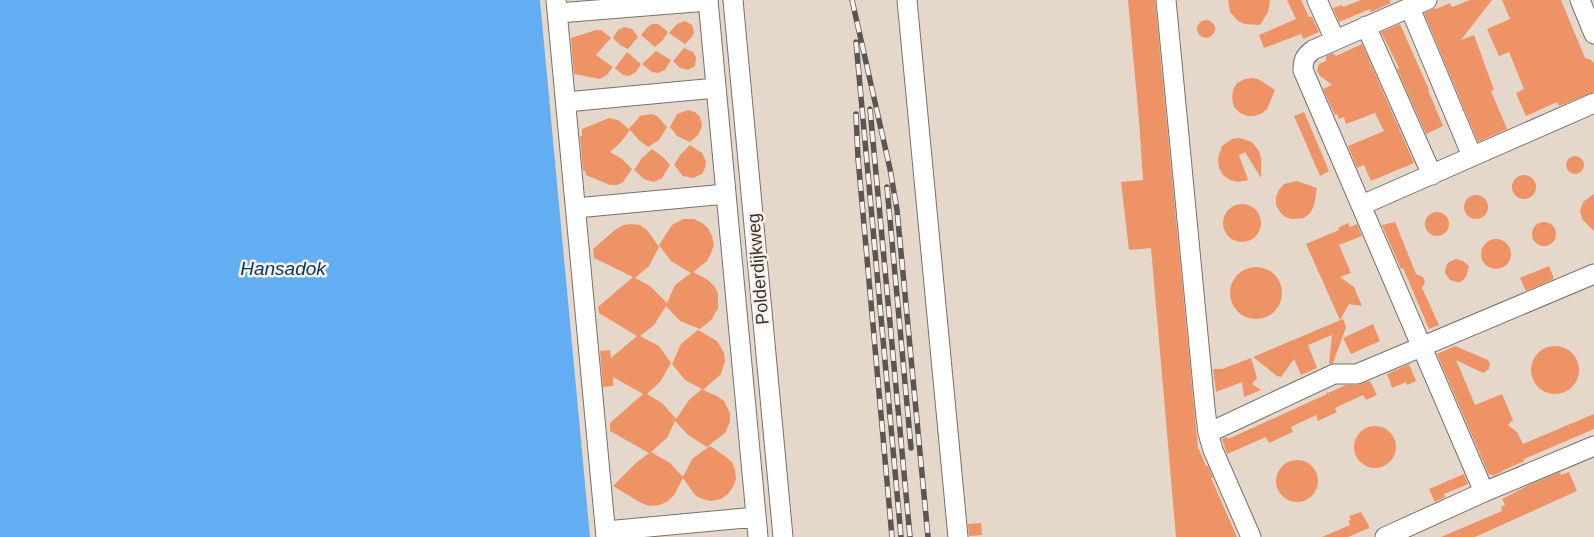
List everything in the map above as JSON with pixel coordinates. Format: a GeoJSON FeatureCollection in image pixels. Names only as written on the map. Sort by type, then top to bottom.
{"type":"FeatureCollection","features":[{"type":"Feature","properties":{"kind":"street"},"geometry":{"type":"LineString","coordinates":[[756,517],[606,534],[557,7],[708,0],[758,537]]}},
{"type":"Feature","properties":{"kind":"street","name":"Polderdijkweg"},"geometry":{"type":"LineString","coordinates":[[733,0],[783,537]]}},
{"type":"Feature","properties":{"kind":"street"},"geometry":{"type":"LineString","coordinates":[[907,0],[958,537]]}},
{"type":"Feature","properties":{"kind":"street"},"geometry":{"type":"LineString","coordinates":[[1166,0],[1204,408],[1213,450],[1251,537]]}},
{"type":"Feature","properties":{"kind":"street"},"geometry":{"type":"LineString","coordinates":[[1318,0],[1335,40]]}},
{"type":"Feature","properties":{"kind":"street"},"geometry":{"type":"LineString","coordinates":[[1580,0],[1594,34]]}},
{"type":"Feature","properties":{"kind":"street"},"geometry":{"type":"LineString","coordinates":[[1472,156],[1418,4],[1313,50],[1306,55],[1303,62],[1303,70],[1484,492]]}},
{"type":"Feature","properties":{"kind":"street"},"geometry":{"type":"LineString","coordinates":[[1366,26],[1432,175]]}},
{"type":"Feature","properties":{"kind":"street"},"geometry":{"type":"LineString","coordinates":[[566,102],[716,88]]}},
{"type":"Feature","properties":{"kind":"street"},"geometry":{"type":"LineString","coordinates":[[1362,206],[1594,103]]}},
{"type":"Feature","properties":{"kind":"street"},"geometry":{"type":"LineString","coordinates":[[576,208],[726,194]]}},
{"type":"Feature","properties":{"kind":"street"},"geometry":{"type":"LineString","coordinates":[[1208,433],[1334,374],[1357,374],[1594,274]]}},
{"type":"Feature","properties":{"kind":"street"},"geometry":{"type":"LineString","coordinates":[[1385,537],[1484,492],[1594,446]]}},
{"type":"Feature","properties":{"kind":"shaded area"},"geometry":{"type":"Polygon","coordinates":[[[540,0],[1594,0],[1594,537],[590,537],[540,0]]]}},
{"type":"Feature","properties":{"kind":"water","name":"Hansadok"},"geometry":{"type":"Polygon","coordinates":[[[0,0],[540,0],[590,537],[0,537],[0,0]]]}},
{"type":"Feature","properties":{"kind":"building"},"geometry":{"type":"Polygon","coordinates":[[[1128,0],[1155,0],[1198,449],[1213,477],[1211,478],[1237,537],[1176,537],[1151,248],[1129,250],[1121,182],[1143,180],[1128,0]]]}},
{"type":"Feature","properties":{"kind":"building"},"geometry":{"type":"Polygon","coordinates":[[[1228,0],[1270,0],[1268,12],[1260,25],[1245,24],[1238,21],[1230,12],[1228,0]]]}},
{"type":"Feature","properties":{"kind":"building"},"geometry":{"type":"Polygon","coordinates":[[[1287,0],[1301,0],[1319,32],[1303,39],[1301,34],[1264,48],[1259,35],[1296,19],[1287,0]]]}},
{"type":"Feature","properties":{"kind":"building"},"geometry":{"type":"Polygon","coordinates":[[[1361,0],[1392,0],[1389,1],[1391,3],[1371,12],[1370,9],[1339,22],[1333,8],[1342,5],[1343,7],[1361,0]]]}},
{"type":"Feature","properties":{"kind":"building"},"geometry":{"type":"Polygon","coordinates":[[[1470,0],[1492,0],[1461,40],[1474,35],[1494,90],[1491,91],[1507,129],[1478,142],[1424,13],[1450,3],[1452,7],[1470,0]]]}},
{"type":"Feature","properties":{"kind":"building"},"geometry":{"type":"Polygon","coordinates":[[[1502,0],[1561,0],[1585,58],[1594,63],[1594,92],[1559,106],[1557,102],[1526,116],[1516,93],[1524,89],[1509,52],[1499,56],[1487,29],[1510,19],[1502,0]]]}},
{"type":"Feature","properties":{"kind":"building"},"geometry":{"type":"Polygon","coordinates":[[[1206,20],[1212,23],[1215,29],[1212,35],[1206,38],[1200,35],[1197,29],[1200,23],[1206,20]]]}},
{"type":"Feature","properties":{"kind":"building"},"geometry":{"type":"Polygon","coordinates":[[[685,21],[692,25],[694,32],[685,44],[669,33],[677,24],[685,21]]]}},
{"type":"Feature","properties":{"kind":"building"},"geometry":{"type":"Polygon","coordinates":[[[652,24],[658,24],[668,32],[655,47],[641,35],[652,24]]]}},
{"type":"Feature","properties":{"kind":"building"},"geometry":{"type":"Polygon","coordinates":[[[1400,24],[1443,126],[1426,134],[1397,69],[1399,68],[1381,32],[1400,24]]]}},
{"type":"Feature","properties":{"kind":"building"},"geometry":{"type":"Polygon","coordinates":[[[624,27],[632,29],[638,37],[628,49],[620,45],[613,38],[618,30],[624,27]]]}},
{"type":"Feature","properties":{"kind":"building"},"geometry":{"type":"Polygon","coordinates":[[[601,30],[611,38],[596,55],[613,67],[607,75],[600,79],[574,74],[571,38],[601,30]]]}},
{"type":"Feature","properties":{"kind":"building"},"geometry":{"type":"Polygon","coordinates":[[[1362,44],[1414,163],[1371,181],[1364,165],[1357,168],[1348,146],[1384,131],[1375,113],[1346,124],[1344,117],[1339,119],[1337,114],[1335,115],[1323,89],[1332,85],[1320,76],[1317,71],[1319,64],[1326,61],[1326,56],[1333,53],[1336,56],[1362,44]]]}},
{"type":"Feature","properties":{"kind":"building"},"geometry":{"type":"Polygon","coordinates":[[[684,48],[693,52],[696,57],[695,66],[688,70],[680,68],[673,61],[684,48]]]}},
{"type":"Feature","properties":{"kind":"building"},"geometry":{"type":"Polygon","coordinates":[[[656,51],[671,60],[665,70],[658,73],[652,72],[642,64],[656,51]]]}},
{"type":"Feature","properties":{"kind":"building"},"geometry":{"type":"Polygon","coordinates":[[[627,52],[641,64],[636,72],[629,76],[623,75],[615,68],[627,52]]]}},
{"type":"Feature","properties":{"kind":"building"},"geometry":{"type":"Polygon","coordinates":[[[1252,78],[1258,79],[1275,90],[1267,109],[1261,114],[1247,116],[1240,113],[1234,107],[1232,99],[1233,90],[1237,83],[1252,78]]]}},
{"type":"Feature","properties":{"kind":"building"},"geometry":{"type":"Polygon","coordinates":[[[688,110],[695,112],[700,117],[702,126],[698,135],[690,142],[677,136],[670,127],[677,114],[688,110]]]}},
{"type":"Feature","properties":{"kind":"building"},"geometry":{"type":"Polygon","coordinates":[[[1304,112],[1329,171],[1320,176],[1294,116],[1304,112]]]}},
{"type":"Feature","properties":{"kind":"building"},"geometry":{"type":"Polygon","coordinates":[[[651,114],[657,116],[667,127],[659,140],[648,147],[630,130],[610,152],[622,159],[632,169],[623,182],[617,185],[610,185],[586,175],[585,171],[583,171],[580,136],[582,136],[582,129],[609,118],[618,120],[629,129],[640,116],[651,114]]]}},
{"type":"Feature","properties":{"kind":"building"},"geometry":{"type":"Polygon","coordinates":[[[1240,138],[1252,142],[1259,151],[1261,178],[1245,152],[1239,155],[1248,180],[1238,182],[1230,180],[1223,175],[1219,168],[1218,158],[1222,146],[1232,139],[1240,138]]]}},
{"type":"Feature","properties":{"kind":"building"},"geometry":{"type":"Polygon","coordinates":[[[690,145],[702,153],[706,162],[702,174],[693,178],[683,176],[674,165],[680,155],[690,145]]]}},
{"type":"Feature","properties":{"kind":"building"},"geometry":{"type":"Polygon","coordinates":[[[652,149],[670,165],[662,178],[654,182],[644,179],[634,170],[642,158],[652,149]]]}},
{"type":"Feature","properties":{"kind":"building"},"geometry":{"type":"Polygon","coordinates":[[[1575,156],[1581,159],[1584,165],[1581,171],[1575,174],[1569,171],[1566,165],[1569,159],[1575,156]]]}},
{"type":"Feature","properties":{"kind":"building"},"geometry":{"type":"Polygon","coordinates":[[[1524,175],[1529,176],[1535,182],[1535,192],[1529,198],[1524,199],[1519,198],[1513,192],[1512,187],[1513,182],[1519,176],[1524,175]]]}},
{"type":"Feature","properties":{"kind":"building"},"geometry":{"type":"Polygon","coordinates":[[[1297,181],[1317,188],[1314,206],[1310,213],[1304,218],[1292,219],[1285,217],[1280,212],[1276,205],[1276,197],[1284,184],[1297,181]]]}},
{"type":"Feature","properties":{"kind":"building"},"geometry":{"type":"Polygon","coordinates":[[[1594,194],[1594,231],[1582,219],[1580,211],[1583,202],[1594,194]]]}},
{"type":"Feature","properties":{"kind":"building"},"geometry":{"type":"Polygon","coordinates":[[[1476,195],[1481,196],[1487,202],[1487,212],[1481,218],[1476,219],[1471,218],[1465,212],[1464,207],[1465,202],[1471,196],[1476,195]]]}},
{"type":"Feature","properties":{"kind":"building"},"geometry":{"type":"Polygon","coordinates":[[[1242,204],[1256,209],[1261,223],[1256,237],[1242,242],[1228,237],[1223,223],[1228,209],[1242,204]]]}},
{"type":"Feature","properties":{"kind":"building"},"geometry":{"type":"Polygon","coordinates":[[[1437,212],[1445,216],[1449,224],[1445,232],[1437,236],[1429,232],[1425,224],[1429,216],[1437,212]]]}},
{"type":"Feature","properties":{"kind":"building"},"geometry":{"type":"Polygon","coordinates":[[[683,219],[694,219],[702,223],[708,228],[712,236],[714,245],[707,261],[693,272],[708,280],[715,287],[718,294],[718,308],[712,319],[700,329],[680,321],[666,306],[654,325],[640,336],[659,346],[671,363],[660,382],[647,394],[662,403],[676,419],[689,400],[702,389],[685,380],[672,364],[681,344],[698,330],[717,341],[724,353],[725,361],[721,374],[703,390],[724,401],[730,413],[730,422],[725,433],[707,447],[688,435],[675,421],[667,438],[651,452],[670,463],[683,477],[692,459],[710,446],[732,462],[736,479],[728,494],[721,499],[711,501],[695,495],[683,478],[674,495],[668,501],[660,505],[650,506],[641,503],[613,486],[649,453],[610,431],[610,423],[643,394],[613,377],[613,386],[603,387],[600,351],[610,350],[611,358],[637,336],[599,313],[598,307],[633,277],[650,286],[667,303],[675,285],[691,273],[671,261],[659,245],[672,225],[683,219]]]}},
{"type":"Feature","properties":{"kind":"building"},"geometry":{"type":"Polygon","coordinates":[[[1395,222],[1416,274],[1423,277],[1425,282],[1422,288],[1439,325],[1429,329],[1382,225],[1395,222]]]}},
{"type":"Feature","properties":{"kind":"building"},"geometry":{"type":"Polygon","coordinates":[[[1544,222],[1553,225],[1556,234],[1553,243],[1544,246],[1535,243],[1532,234],[1535,225],[1544,222]]]}},
{"type":"Feature","properties":{"kind":"building"},"geometry":{"type":"Polygon","coordinates":[[[1348,223],[1350,227],[1357,224],[1362,236],[1339,245],[1351,273],[1340,277],[1354,287],[1362,306],[1349,304],[1340,320],[1306,244],[1339,230],[1338,228],[1348,223]]]}},
{"type":"Feature","properties":{"kind":"building"},"geometry":{"type":"Polygon","coordinates":[[[631,224],[640,225],[647,230],[659,247],[649,266],[635,278],[594,258],[593,249],[616,229],[631,224]]]}},
{"type":"Feature","properties":{"kind":"building"},"geometry":{"type":"Polygon","coordinates":[[[1496,239],[1502,240],[1510,248],[1510,260],[1502,268],[1496,269],[1490,268],[1482,260],[1481,254],[1482,248],[1490,240],[1496,239]]]}},
{"type":"Feature","properties":{"kind":"building"},"geometry":{"type":"Polygon","coordinates":[[[1456,259],[1463,261],[1469,266],[1466,277],[1461,282],[1450,280],[1445,273],[1449,262],[1456,259]]]}},
{"type":"Feature","properties":{"kind":"building"},"geometry":{"type":"Polygon","coordinates":[[[1549,266],[1554,279],[1526,291],[1520,278],[1549,266]]]}},
{"type":"Feature","properties":{"kind":"building"},"geometry":{"type":"Polygon","coordinates":[[[1256,267],[1266,269],[1274,275],[1280,283],[1282,293],[1280,303],[1274,311],[1266,317],[1256,319],[1246,317],[1238,311],[1232,303],[1230,293],[1232,283],[1238,275],[1246,269],[1256,267]]]}},
{"type":"Feature","properties":{"kind":"building"},"geometry":{"type":"Polygon","coordinates":[[[1343,319],[1346,327],[1333,363],[1329,364],[1332,335],[1308,345],[1317,368],[1301,375],[1294,359],[1281,377],[1277,376],[1253,357],[1343,319]]]}},
{"type":"Feature","properties":{"kind":"building"},"geometry":{"type":"Polygon","coordinates":[[[1373,324],[1380,341],[1351,354],[1343,338],[1373,324]]]}},
{"type":"Feature","properties":{"kind":"building"},"geometry":{"type":"Polygon","coordinates":[[[1455,346],[1488,360],[1490,364],[1489,369],[1483,373],[1456,360],[1475,405],[1502,394],[1513,420],[1508,425],[1517,432],[1523,444],[1594,414],[1594,429],[1524,459],[1524,461],[1502,472],[1492,476],[1492,474],[1489,475],[1437,354],[1455,346]]]}},
{"type":"Feature","properties":{"kind":"building"},"geometry":{"type":"Polygon","coordinates":[[[1555,346],[1564,348],[1572,353],[1577,361],[1579,370],[1577,379],[1572,387],[1564,392],[1555,394],[1546,392],[1538,387],[1533,379],[1531,370],[1533,361],[1538,353],[1546,348],[1555,346]]]}},
{"type":"Feature","properties":{"kind":"building"},"geometry":{"type":"Polygon","coordinates":[[[1251,358],[1257,378],[1252,384],[1261,390],[1244,397],[1242,382],[1216,392],[1213,369],[1222,369],[1251,358]]]}},
{"type":"Feature","properties":{"kind":"building"},"geometry":{"type":"Polygon","coordinates":[[[1409,364],[1416,381],[1407,385],[1406,382],[1392,388],[1387,374],[1409,364]]]}},
{"type":"Feature","properties":{"kind":"building"},"geometry":{"type":"Polygon","coordinates":[[[1370,381],[1377,395],[1366,400],[1363,395],[1335,408],[1337,412],[1318,421],[1316,415],[1291,427],[1293,432],[1269,443],[1266,437],[1227,454],[1222,439],[1227,437],[1228,439],[1327,394],[1327,391],[1328,393],[1346,385],[1357,385],[1370,381]]]}},
{"type":"Feature","properties":{"kind":"building"},"geometry":{"type":"Polygon","coordinates":[[[1375,426],[1390,432],[1396,447],[1390,462],[1375,468],[1360,462],[1354,447],[1360,432],[1375,426]]]}},
{"type":"Feature","properties":{"kind":"building"},"geometry":{"type":"Polygon","coordinates":[[[1297,460],[1312,466],[1318,481],[1312,496],[1297,502],[1282,496],[1276,481],[1282,466],[1297,460]]]}},
{"type":"Feature","properties":{"kind":"building"},"geometry":{"type":"Polygon","coordinates":[[[1560,472],[1561,475],[1569,472],[1577,491],[1475,537],[1441,537],[1502,511],[1501,507],[1505,505],[1502,499],[1560,472]]]}},
{"type":"Feature","properties":{"kind":"building"},"geometry":{"type":"Polygon","coordinates":[[[1464,474],[1468,484],[1444,494],[1445,497],[1435,502],[1429,489],[1464,474]]]}},
{"type":"Feature","properties":{"kind":"building"},"geometry":{"type":"Polygon","coordinates":[[[1361,512],[1369,528],[1348,537],[1322,537],[1350,525],[1348,521],[1351,520],[1349,516],[1361,512]]]}},
{"type":"Feature","properties":{"kind":"building"},"geometry":{"type":"Polygon","coordinates":[[[981,523],[982,535],[969,536],[968,524],[981,523]]]}},
{"type":"Feature","properties":{"kind":"railway"},"geometry":{"type":"LineString","coordinates":[[852,0],[890,169],[897,210],[928,537]]}},
{"type":"Feature","properties":{"kind":"railway"},"geometry":{"type":"LineString","coordinates":[[856,42],[901,537]]}},
{"type":"Feature","properties":{"kind":"railway"},"geometry":{"type":"LineString","coordinates":[[870,109],[910,537]]}},
{"type":"Feature","properties":{"kind":"railway"},"geometry":{"type":"LineString","coordinates":[[856,114],[858,158],[892,537]]}},
{"type":"Feature","properties":{"kind":"railway"},"geometry":{"type":"LineString","coordinates":[[887,187],[911,448]]}}]}
